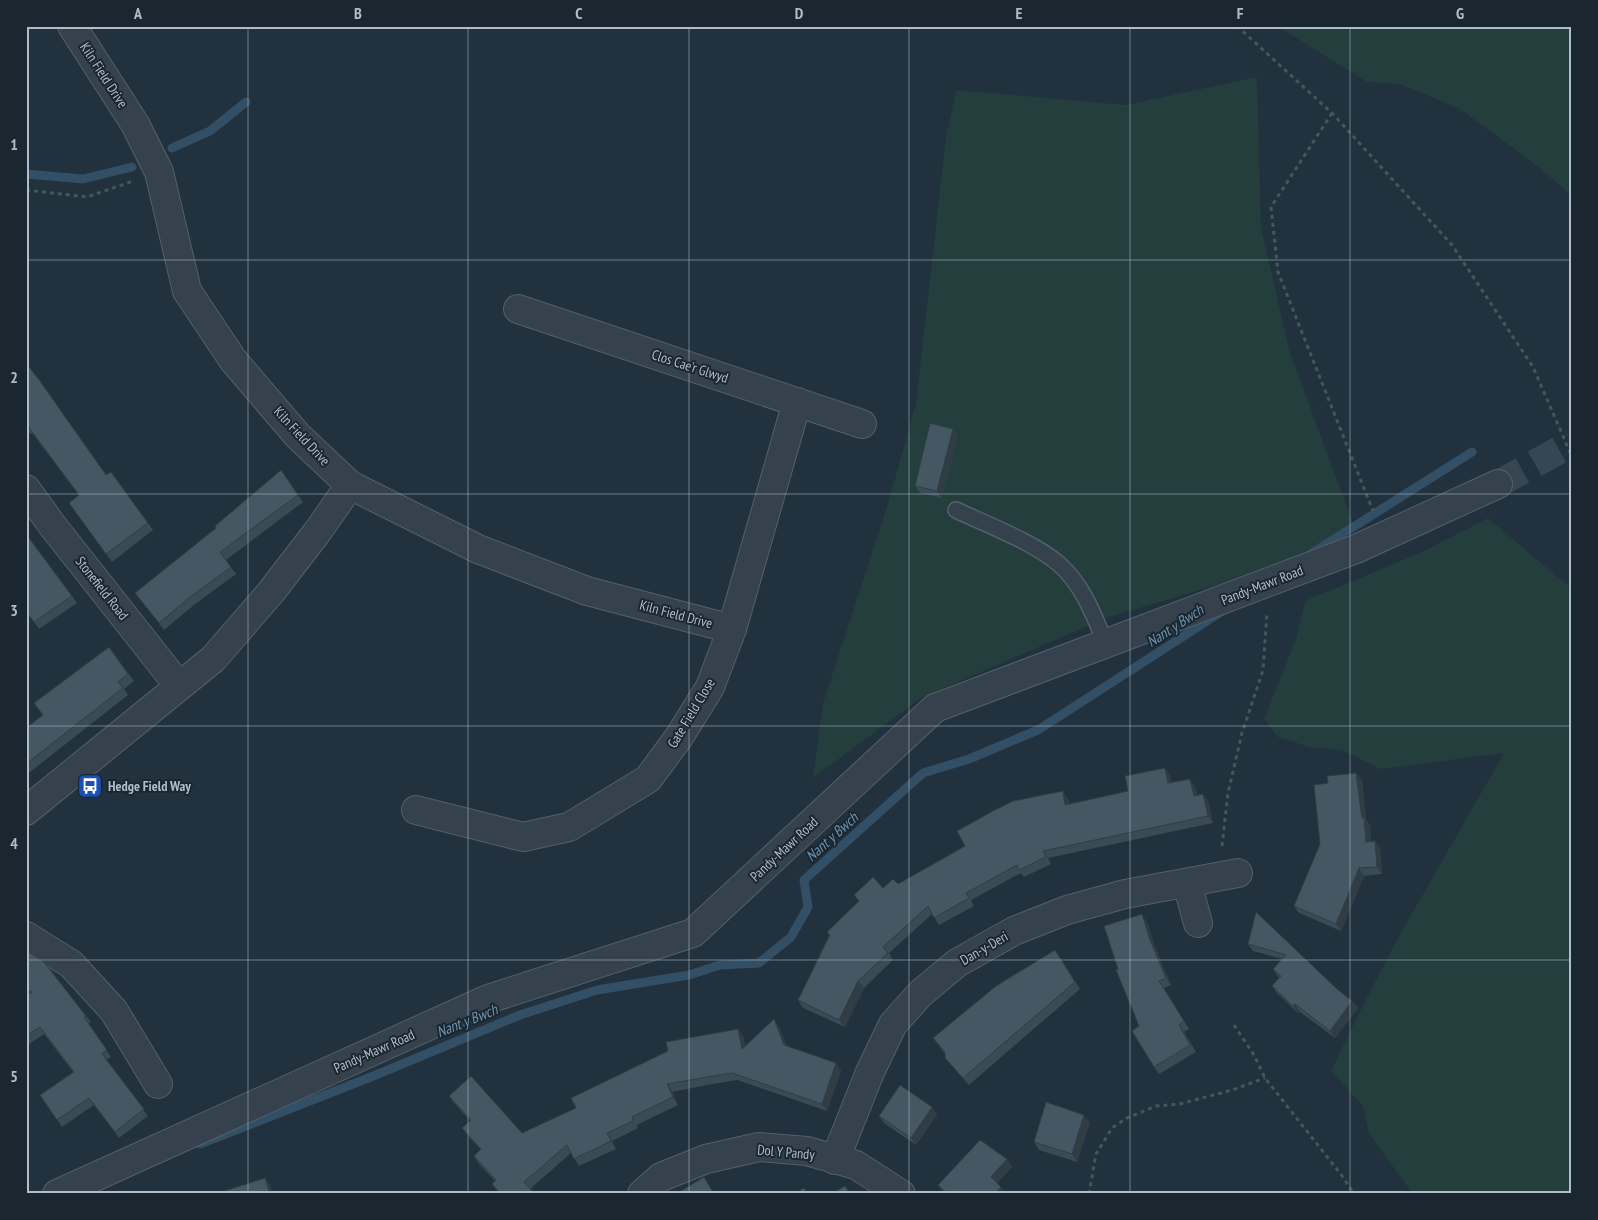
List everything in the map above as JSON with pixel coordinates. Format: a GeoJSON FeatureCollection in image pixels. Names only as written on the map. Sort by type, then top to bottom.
{"type":"FeatureCollection","features":[{"type":"Feature","properties":{"kind":"street","name":"Kiln Field Drive"},"geometry":{"type":"LineString","coordinates":[[72,26],[135,124],[159,172],[187,291],[233,360],[298,436],[350,486],[478,549],[587,590],[732,629]]}},
{"type":"Feature","properties":{"kind":"street","name":"Clos Cae'r Glwyd"},"geometry":{"type":"LineString","coordinates":[[518,309],[862,424]]}},
{"type":"Feature","properties":{"kind":"street","name":"Gate Field Close"},"geometry":{"type":"LineString","coordinates":[[416,810],[523,837],[569,827],[648,779],[679,737],[710,687],[732,629],[797,402]]}},
{"type":"Feature","properties":{"kind":"street","name":"Pandy-Mawr Road"},"geometry":{"type":"LineString","coordinates":[[57,1194],[488,999],[693,933],[935,708],[1356,550],[1498,484]]}},
{"type":"Feature","properties":{"kind":"street"},"geometry":{"type":"LineString","coordinates":[[26,810],[212,659],[270,592],[318,531],[350,486]]}},
{"type":"Feature","properties":{"kind":"street","name":"Stonefield Road"},"geometry":{"type":"LineString","coordinates":[[26,489],[58,533],[179,686]]}},
{"type":"Feature","properties":{"kind":"street","name":"Dan-y-Deri"},"geometry":{"type":"LineString","coordinates":[[835,1160],[870,1072],[893,1024],[922,993],[957,963],[1014,931],[1067,910],[1124,894],[1230,875]]}},
{"type":"Feature","properties":{"kind":"street"},"geometry":{"type":"LineString","coordinates":[[1187,883],[1198,923]]}},
{"type":"Feature","properties":{"kind":"street"},"geometry":{"type":"LineString","coordinates":[[26,936],[71,964],[114,1011],[158,1084]]}},
{"type":"Feature","properties":{"kind":"street","name":"Dol Y Pandy"},"geometry":{"type":"LineString","coordinates":[[642,1194],[661,1177],[706,1159],[759,1146],[807,1151],[856,1166],[901,1194]]}},
{"type":"Feature","properties":{"kind":"lane"},"geometry":{"type":"LineString","coordinates":[[956,510],[1040,551],[1060,565],[1090,605],[1106,644]]}},
{"type":"Feature","properties":{"kind":"path"},"geometry":{"type":"LineString","coordinates":[[1237,26],[1332,113],[1452,245],[1533,367],[1572,457]]}},
{"type":"Feature","properties":{"kind":"path"},"geometry":{"type":"LineString","coordinates":[[1332,113],[1271,207],[1278,272],[1383,537]]}},
{"type":"Feature","properties":{"kind":"path"},"geometry":{"type":"LineString","coordinates":[[26,190],[87,197],[159,172]]}},
{"type":"Feature","properties":{"kind":"path"},"geometry":{"type":"LineString","coordinates":[[1230,875],[1228,793],[1242,733],[1263,670],[1267,605],[1264,584]]}},
{"type":"Feature","properties":{"kind":"path"},"geometry":{"type":"LineString","coordinates":[[1234,1025],[1254,1055],[1265,1078],[1343,1177],[1354,1194]]}},
{"type":"Feature","properties":{"kind":"path"},"geometry":{"type":"LineString","coordinates":[[1088,1194],[1096,1154],[1112,1128],[1127,1118],[1156,1106],[1180,1104],[1232,1090],[1265,1078]]}},
{"type":"Feature","properties":{"kind":"green space"},"geometry":{"type":"Polygon","coordinates":[[[1277,26],[1572,26],[1572,196],[1537,166],[1460,109],[1400,84],[1367,82],[1277,26]]]}},
{"type":"Feature","properties":{"kind":"green space"},"geometry":{"type":"Polygon","coordinates":[[[1257,77],[1261,227],[1289,350],[1354,526],[1301,560],[1106,618],[921,698],[813,778],[823,703],[887,507],[916,403],[946,137],[956,90],[1126,105],[1257,77]]]}},
{"type":"Feature","properties":{"kind":"green space"},"geometry":{"type":"Polygon","coordinates":[[[1488,518],[1572,589],[1572,1194],[1413,1194],[1369,1134],[1363,1106],[1331,1071],[1395,943],[1504,753],[1380,769],[1342,750],[1309,747],[1278,737],[1264,719],[1296,639],[1305,601],[1422,552],[1488,518]]]}},
{"type":"Feature","properties":{"kind":"building"},"geometry":{"type":"Polygon","coordinates":[[[26,363],[106,475],[111,472],[148,523],[106,554],[69,503],[79,495],[26,426],[26,363]]]}},
{"type":"Feature","properties":{"kind":"building"},"geometry":{"type":"Polygon","coordinates":[[[930,423],[953,429],[937,491],[915,486],[930,423]]]}},
{"type":"Feature","properties":{"kind":"building"},"geometry":{"type":"Polygon","coordinates":[[[281,470],[298,495],[220,552],[231,567],[159,623],[135,593],[216,528],[215,526],[281,470]]]}},
{"type":"Feature","properties":{"kind":"building"},"geometry":{"type":"Polygon","coordinates":[[[26,534],[72,596],[34,622],[26,611],[26,534]]]}},
{"type":"Feature","properties":{"kind":"building"},"geometry":{"type":"Polygon","coordinates":[[[109,647],[128,674],[118,682],[123,688],[26,764],[26,728],[43,715],[34,703],[109,647]]]}},
{"type":"Feature","properties":{"kind":"building"},"geometry":{"type":"Polygon","coordinates":[[[1165,768],[1168,783],[1190,779],[1194,796],[1203,794],[1208,816],[1043,851],[1046,857],[1019,870],[1017,865],[966,893],[969,898],[934,918],[928,906],[883,947],[888,953],[858,981],[839,1020],[798,1000],[830,935],[827,932],[859,901],[854,895],[873,877],[883,888],[893,879],[898,884],[965,846],[957,831],[1013,801],[1063,791],[1065,805],[1128,791],[1125,776],[1165,768]]]}},
{"type":"Feature","properties":{"kind":"building"},"geometry":{"type":"Polygon","coordinates":[[[1356,773],[1362,818],[1364,817],[1366,842],[1375,841],[1377,867],[1359,868],[1336,924],[1294,906],[1320,844],[1314,785],[1328,783],[1327,776],[1356,773]]]}},
{"type":"Feature","properties":{"kind":"building"},"geometry":{"type":"Polygon","coordinates":[[[1256,912],[1352,1001],[1330,1031],[1295,1004],[1293,1006],[1272,986],[1281,976],[1273,969],[1286,955],[1248,944],[1256,912]]]}},
{"type":"Feature","properties":{"kind":"building"},"geometry":{"type":"Polygon","coordinates":[[[1142,914],[1150,940],[1166,978],[1159,981],[1184,1021],[1179,1025],[1190,1045],[1154,1067],[1132,1031],[1139,1026],[1116,970],[1118,969],[1104,926],[1142,914]]]}},
{"type":"Feature","properties":{"kind":"building"},"geometry":{"type":"Polygon","coordinates":[[[26,950],[44,962],[86,1016],[84,1017],[107,1050],[102,1054],[144,1109],[115,1132],[89,1098],[57,1120],[40,1095],[74,1072],[40,1027],[26,1036],[26,996],[32,992],[26,989],[26,950]]]}},
{"type":"Feature","properties":{"kind":"building"},"geometry":{"type":"Polygon","coordinates":[[[1055,950],[1075,982],[963,1078],[945,1058],[945,1052],[933,1038],[996,986],[1055,950]]]}},
{"type":"Feature","properties":{"kind":"building"},"geometry":{"type":"Polygon","coordinates":[[[774,1019],[784,1045],[836,1063],[822,1104],[732,1073],[667,1084],[673,1097],[632,1117],[633,1121],[607,1133],[611,1141],[574,1159],[567,1145],[524,1182],[535,1194],[501,1194],[492,1184],[496,1180],[474,1156],[481,1149],[462,1128],[471,1120],[449,1096],[471,1076],[522,1133],[576,1108],[571,1098],[668,1051],[666,1042],[738,1029],[742,1049],[774,1019]]]}},
{"type":"Feature","properties":{"kind":"building"},"geometry":{"type":"Polygon","coordinates":[[[900,1085],[932,1107],[911,1138],[879,1116],[900,1085]]]}},
{"type":"Feature","properties":{"kind":"building"},"geometry":{"type":"Polygon","coordinates":[[[1046,1102],[1084,1115],[1072,1154],[1034,1142],[1046,1102]]]}},
{"type":"Feature","properties":{"kind":"building"},"geometry":{"type":"Polygon","coordinates":[[[980,1140],[1007,1159],[991,1177],[1001,1187],[994,1194],[948,1194],[938,1185],[980,1140]]]}},
{"type":"Feature","properties":{"kind":"building"},"geometry":{"type":"Polygon","coordinates":[[[704,1177],[714,1194],[676,1194],[704,1177]]]}},
{"type":"Feature","properties":{"kind":"building"},"geometry":{"type":"Polygon","coordinates":[[[265,1178],[270,1194],[218,1194],[218,1193],[265,1178]]]}},
{"type":"Feature","properties":{"kind":"building"},"geometry":{"type":"Polygon","coordinates":[[[845,1186],[850,1194],[832,1194],[845,1186]]]}},
{"type":"Feature","properties":{"kind":"building"},"geometry":{"type":"Polygon","coordinates":[[[804,1188],[808,1194],[794,1194],[804,1188]]]}},
{"type":"Feature","properties":{"kind":"waterway"},"geometry":{"type":"LineString","coordinates":[[172,148],[210,131],[246,102]]}},
{"type":"Feature","properties":{"kind":"waterway"},"geometry":{"type":"LineString","coordinates":[[26,174],[83,179],[132,167]]}},
{"type":"Feature","properties":{"kind":"waterway","name":"Nant y Bwch"},"geometry":{"type":"LineString","coordinates":[[1309,555],[1472,452]]}},
{"type":"Feature","properties":{"kind":"waterway","name":"Nant y Bwch"},"geometry":{"type":"LineString","coordinates":[[200,1144],[371,1077],[520,1015],[597,990],[689,975],[720,965],[759,963],[791,937],[808,907],[804,880],[923,773],[969,759],[1038,730],[1221,612]]}},
{"type":"Feature","properties":{"kind":"tunnel"},"geometry":{"type":"LineString","coordinates":[[1498,484],[1572,443]]}},
{"type":"Feature","properties":{"kind":"place","name":"Hedge Field Way"},"geometry":{"type":"Point","coordinates":[90,786]}}]}
